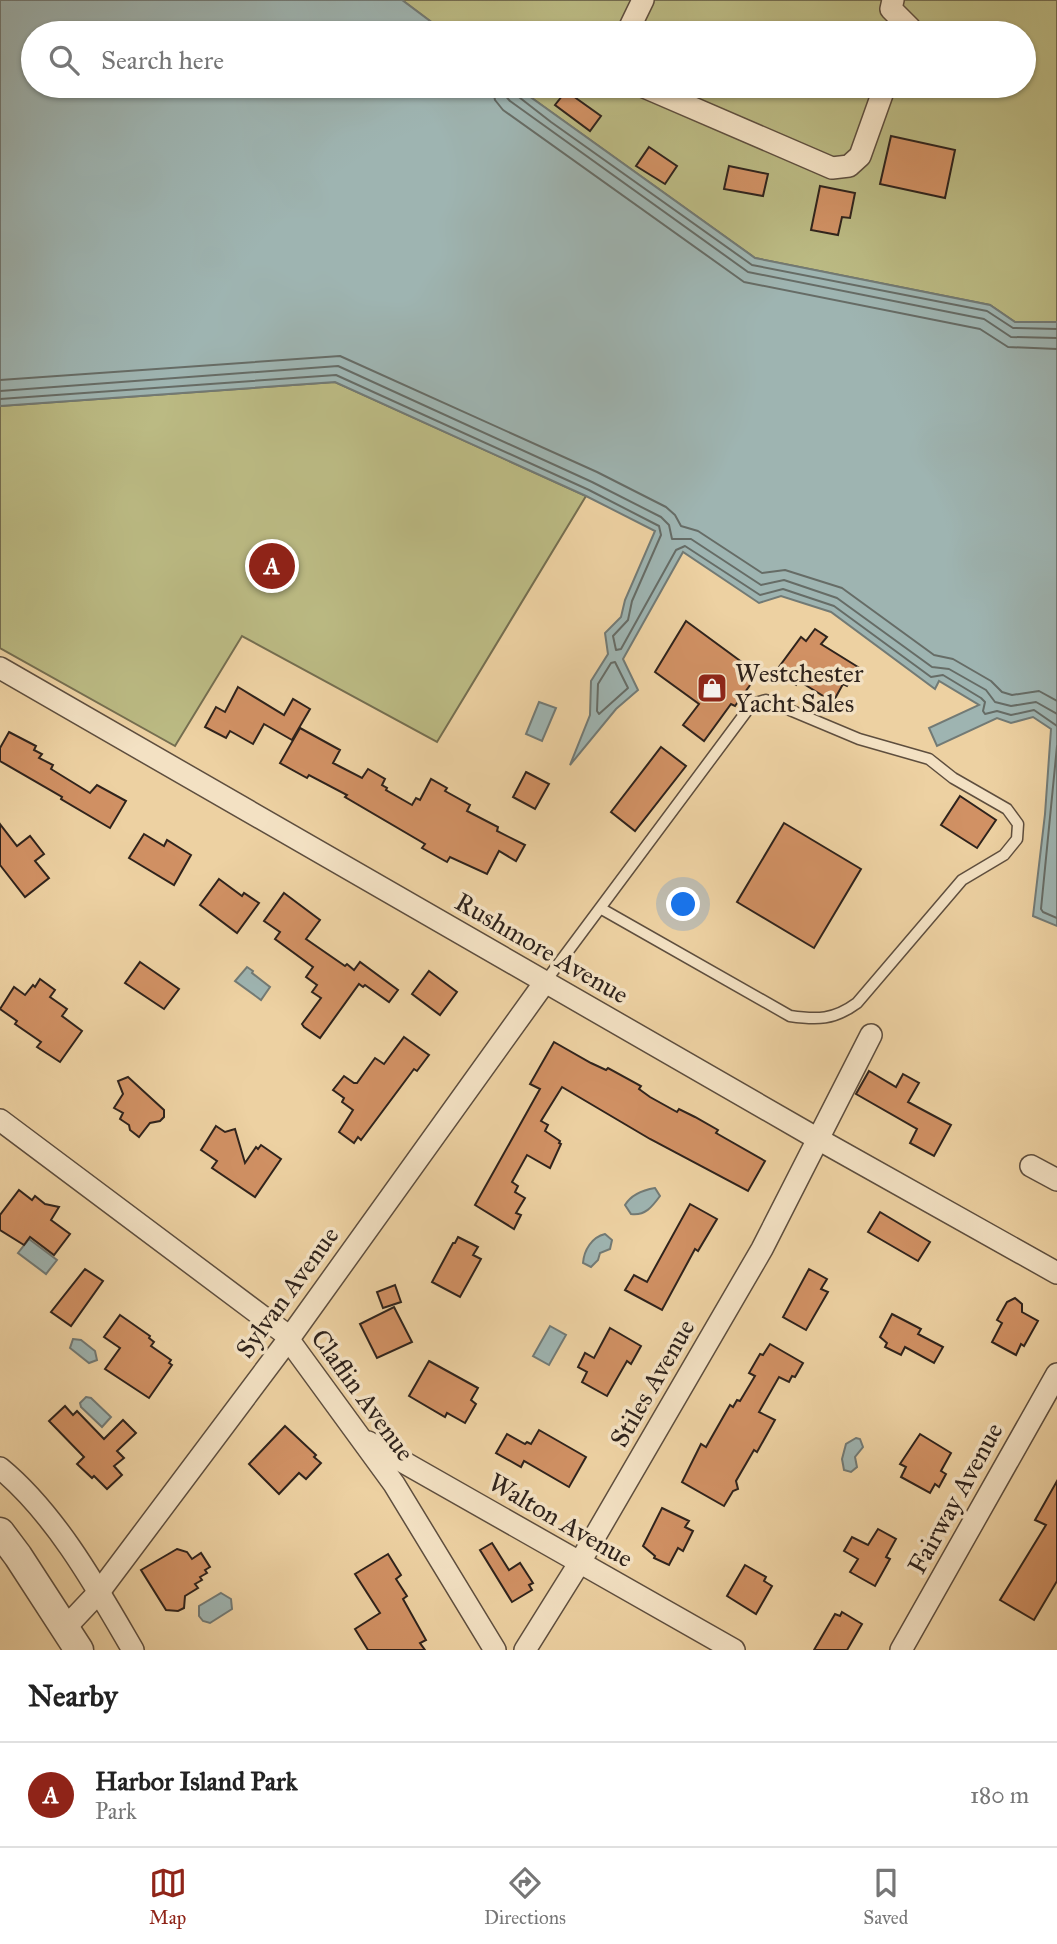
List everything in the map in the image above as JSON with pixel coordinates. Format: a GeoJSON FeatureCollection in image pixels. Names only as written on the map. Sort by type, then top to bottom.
{"type":"FeatureCollection","features":[{"type":"Feature","properties":{"kind":"street"},"geometry":{"type":"LineString","coordinates":[[633,21],[643,0]]}},
{"type":"Feature","properties":{"kind":"street"},"geometry":{"type":"LineString","coordinates":[[893,0],[891,9],[904,21]]}},
{"type":"Feature","properties":{"kind":"street"},"geometry":{"type":"LineString","coordinates":[[670,98],[832,168],[849,166],[860,156],[881,98]]}},
{"type":"Feature","properties":{"kind":"street","name":"Rushmore Avenue"},"geometry":{"type":"LineString","coordinates":[[0,668],[818,1139],[1057,1273]]}},
{"type":"Feature","properties":{"kind":"street","name":"Sylvan Avenue"},"geometry":{"type":"LineString","coordinates":[[72,1639],[99,1592],[288,1340],[545,982]]}},
{"type":"Feature","properties":{"kind":"street","name":"Stiles Avenue"},"geometry":{"type":"LineString","coordinates":[[525,1650],[580,1562],[762,1249],[871,1035]]}},
{"type":"Feature","properties":{"kind":"street","name":"Claflin Avenue"},"geometry":{"type":"LineString","coordinates":[[0,1120],[283,1332],[394,1484],[495,1650]]}},
{"type":"Feature","properties":{"kind":"street"},"geometry":{"type":"LineString","coordinates":[[1031,1166],[1057,1180]]}},
{"type":"Feature","properties":{"kind":"street","name":"Fairway Avenue"},"geometry":{"type":"LineString","coordinates":[[901,1650],[1057,1374]]}},
{"type":"Feature","properties":{"kind":"street","name":"Walton Avenue"},"geometry":{"type":"LineString","coordinates":[[360,1438],[734,1650]]}},
{"type":"Feature","properties":{"kind":"street"},"geometry":{"type":"LineString","coordinates":[[0,1468],[16,1481],[47,1518],[99,1592],[133,1650]]}},
{"type":"Feature","properties":{"kind":"street"},"geometry":{"type":"LineString","coordinates":[[0,1532],[72,1639]]}},
{"type":"Feature","properties":{"kind":"lane"},"geometry":{"type":"LineString","coordinates":[[545,982],[600,908],[752,704],[766,700],[859,739],[929,759],[953,778],[1007,809],[1018,824],[1017,839],[1003,855],[962,880],[857,1003],[842,1014],[812,1019],[790,1016],[600,908]]}},
{"type":"Feature","properties":{"kind":"shaded area"},"geometry":{"type":"Polygon","coordinates":[[[402,0],[1057,0],[1057,322],[1015,322],[990,305],[755,258],[532,98],[1036,98],[1036,21],[430,21],[402,0]]]}},
{"type":"Feature","properties":{"kind":"shaded area"},"geometry":{"type":"Polygon","coordinates":[[[335,382],[586,496],[437,742],[242,636],[175,746],[0,648],[0,406],[335,382]]]}},
{"type":"Feature","properties":{"kind":"water"},"geometry":{"type":"Polygon","coordinates":[[[0,0],[402,0],[430,21],[21,21],[21,98],[532,98],[755,258],[990,305],[1015,322],[1057,322],[1057,926],[1033,916],[1045,814],[1051,729],[1033,717],[1011,723],[997,718],[937,746],[929,728],[979,705],[939,681],[935,689],[831,612],[781,596],[759,603],[683,552],[623,659],[638,690],[616,709],[570,765],[590,715],[591,681],[608,654],[605,633],[621,617],[625,600],[655,531],[586,496],[335,382],[0,406],[0,0]]]}},
{"type":"Feature","properties":{"kind":"water"},"geometry":{"type":"Polygon","coordinates":[[[539,702],[556,708],[542,741],[526,734],[539,702]]]}},
{"type":"Feature","properties":{"kind":"water"},"geometry":{"type":"Polygon","coordinates":[[[247,967],[270,987],[261,1000],[235,981],[247,967]]]}},
{"type":"Feature","properties":{"kind":"water"},"geometry":{"type":"Polygon","coordinates":[[[655,1188],[660,1196],[651,1207],[640,1214],[631,1214],[625,1205],[628,1201],[646,1190],[655,1188]]]}},
{"type":"Feature","properties":{"kind":"water"},"geometry":{"type":"Polygon","coordinates":[[[605,1234],[612,1240],[610,1249],[600,1253],[598,1260],[591,1267],[583,1263],[590,1245],[605,1234]]]}},
{"type":"Feature","properties":{"kind":"water"},"geometry":{"type":"Polygon","coordinates":[[[29,1239],[57,1260],[46,1274],[18,1253],[29,1239]]]}},
{"type":"Feature","properties":{"kind":"water"},"geometry":{"type":"Polygon","coordinates":[[[550,1326],[566,1335],[549,1365],[533,1356],[550,1326]]]}},
{"type":"Feature","properties":{"kind":"water"},"geometry":{"type":"Polygon","coordinates":[[[73,1339],[81,1340],[95,1351],[97,1360],[89,1363],[70,1348],[73,1339]]]}},
{"type":"Feature","properties":{"kind":"water"},"geometry":{"type":"Polygon","coordinates":[[[86,1397],[91,1398],[111,1417],[102,1427],[81,1407],[80,1403],[86,1397]]]}},
{"type":"Feature","properties":{"kind":"water"},"geometry":{"type":"Polygon","coordinates":[[[856,1438],[860,1439],[863,1447],[855,1457],[857,1467],[851,1472],[844,1470],[842,1459],[846,1444],[856,1438]]]}},
{"type":"Feature","properties":{"kind":"water"},"geometry":{"type":"Polygon","coordinates":[[[221,1593],[231,1599],[232,1609],[210,1623],[203,1621],[199,1616],[199,1606],[221,1593]]]}},
{"type":"Feature","properties":{"kind":"building"},"geometry":{"type":"Polygon","coordinates":[[[560,98],[576,98],[601,116],[590,131],[555,105],[560,98]]]}},
{"type":"Feature","properties":{"kind":"building"},"geometry":{"type":"Polygon","coordinates":[[[891,136],[955,150],[945,198],[880,184],[891,136]]]}},
{"type":"Feature","properties":{"kind":"building"},"geometry":{"type":"Polygon","coordinates":[[[649,147],[677,166],[665,184],[636,166],[649,147]]]}},
{"type":"Feature","properties":{"kind":"building"},"geometry":{"type":"Polygon","coordinates":[[[729,166],[768,174],[763,196],[724,189],[729,166]]]}},
{"type":"Feature","properties":{"kind":"building"},"geometry":{"type":"Polygon","coordinates":[[[820,186],[855,193],[850,218],[842,217],[838,235],[811,230],[820,186]]]}},
{"type":"Feature","properties":{"kind":"building","name":"Westchester Yacht Sales"},"geometry":{"type":"Polygon","coordinates":[[[686,621],[758,674],[735,706],[731,704],[704,741],[683,725],[699,704],[655,672],[686,621]]]}},
{"type":"Feature","properties":{"kind":"building"},"geometry":{"type":"Polygon","coordinates":[[[815,629],[827,637],[821,644],[858,667],[847,686],[843,684],[833,702],[799,681],[796,685],[776,671],[801,637],[806,641],[815,629]]]}},
{"type":"Feature","properties":{"kind":"building"},"geometry":{"type":"Polygon","coordinates":[[[238,687],[284,715],[293,699],[310,709],[292,740],[264,724],[253,744],[230,731],[226,738],[205,727],[216,707],[225,712],[238,687]]]}},
{"type":"Feature","properties":{"kind":"building"},"geometry":{"type":"Polygon","coordinates":[[[300,728],[340,750],[333,763],[362,778],[368,769],[385,779],[382,785],[386,790],[412,805],[416,798],[420,800],[431,779],[447,788],[445,791],[470,805],[467,811],[525,845],[516,861],[499,851],[487,874],[450,857],[447,862],[422,848],[425,844],[345,797],[347,795],[280,763],[300,728]]]}},
{"type":"Feature","properties":{"kind":"building"},"geometry":{"type":"Polygon","coordinates":[[[9,732],[36,746],[34,750],[42,754],[39,758],[53,765],[51,769],[90,793],[97,785],[126,801],[110,828],[0,761],[0,748],[9,732]]]}},
{"type":"Feature","properties":{"kind":"building"},"geometry":{"type":"Polygon","coordinates":[[[661,747],[686,766],[635,831],[611,812],[661,747]]]}},
{"type":"Feature","properties":{"kind":"building"},"geometry":{"type":"Polygon","coordinates":[[[526,772],[549,784],[535,809],[513,797],[526,772]]]}},
{"type":"Feature","properties":{"kind":"building"},"geometry":{"type":"Polygon","coordinates":[[[960,796],[996,820],[977,848],[941,825],[960,796]]]}},
{"type":"Feature","properties":{"kind":"building"},"geometry":{"type":"Polygon","coordinates":[[[784,823],[861,869],[814,948],[737,902],[784,823]]]}},
{"type":"Feature","properties":{"kind":"building"},"geometry":{"type":"Polygon","coordinates":[[[0,824],[17,846],[30,836],[44,854],[35,861],[49,878],[25,897],[0,865],[0,824]]]}},
{"type":"Feature","properties":{"kind":"building"},"geometry":{"type":"Polygon","coordinates":[[[144,834],[164,846],[167,840],[191,855],[174,885],[129,858],[144,834]]]}},
{"type":"Feature","properties":{"kind":"building"},"geometry":{"type":"Polygon","coordinates":[[[219,879],[242,896],[244,893],[259,903],[237,933],[200,905],[219,879]]]}},
{"type":"Feature","properties":{"kind":"building"},"geometry":{"type":"Polygon","coordinates":[[[284,893],[320,920],[306,939],[354,970],[360,962],[398,990],[389,1002],[365,985],[363,987],[359,984],[320,1038],[304,1027],[302,1024],[321,998],[312,992],[317,985],[306,977],[313,967],[275,939],[280,932],[264,921],[284,893]]]}},
{"type":"Feature","properties":{"kind":"building"},"geometry":{"type":"Polygon","coordinates":[[[140,962],[179,989],[164,1009],[125,983],[140,962]]]}},
{"type":"Feature","properties":{"kind":"building"},"geometry":{"type":"Polygon","coordinates":[[[429,971],[457,992],[440,1015],[412,994],[429,971]]]}},
{"type":"Feature","properties":{"kind":"building"},"geometry":{"type":"Polygon","coordinates":[[[40,979],[55,990],[50,997],[67,1009],[62,1016],[82,1031],[60,1062],[37,1047],[41,1042],[15,1024],[17,1021],[0,1009],[14,987],[25,995],[40,979]]]}},
{"type":"Feature","properties":{"kind":"building"},"geometry":{"type":"Polygon","coordinates":[[[404,1037],[429,1055],[417,1071],[414,1069],[361,1140],[358,1137],[354,1143],[339,1132],[353,1110],[342,1102],[344,1098],[333,1090],[344,1076],[357,1083],[375,1058],[384,1064],[404,1037]]]}},
{"type":"Feature","properties":{"kind":"building"},"geometry":{"type":"Polygon","coordinates":[[[554,1042],[641,1086],[639,1089],[650,1097],[677,1112],[679,1109],[695,1117],[718,1130],[716,1133],[765,1161],[748,1191],[650,1139],[562,1087],[541,1121],[548,1125],[545,1131],[561,1144],[550,1168],[527,1155],[512,1182],[518,1186],[515,1192],[525,1198],[516,1213],[521,1215],[514,1229],[475,1205],[540,1089],[530,1084],[554,1042]]]}},
{"type":"Feature","properties":{"kind":"building"},"geometry":{"type":"Polygon","coordinates":[[[869,1071],[896,1087],[903,1074],[919,1083],[908,1102],[951,1125],[934,1156],[910,1143],[917,1129],[856,1094],[869,1071]]]}},
{"type":"Feature","properties":{"kind":"building"},"geometry":{"type":"Polygon","coordinates":[[[128,1077],[164,1110],[164,1117],[160,1121],[150,1123],[139,1137],[120,1119],[123,1113],[114,1108],[123,1094],[118,1081],[128,1077]]]}},
{"type":"Feature","properties":{"kind":"building"},"geometry":{"type":"Polygon","coordinates":[[[216,1126],[225,1132],[235,1129],[245,1163],[256,1147],[258,1149],[261,1145],[281,1159],[255,1197],[212,1168],[217,1161],[201,1150],[216,1126]]]}},
{"type":"Feature","properties":{"kind":"building"},"geometry":{"type":"Polygon","coordinates":[[[19,1190],[32,1200],[35,1196],[45,1204],[59,1207],[51,1220],[70,1234],[54,1255],[30,1237],[24,1245],[0,1230],[0,1215],[19,1190]]]}},
{"type":"Feature","properties":{"kind":"building"},"geometry":{"type":"Polygon","coordinates":[[[690,1204],[717,1219],[698,1251],[695,1249],[662,1310],[625,1290],[634,1275],[647,1282],[690,1204]]]}},
{"type":"Feature","properties":{"kind":"building"},"geometry":{"type":"Polygon","coordinates":[[[880,1212],[930,1242],[918,1261],[868,1232],[880,1212]]]}},
{"type":"Feature","properties":{"kind":"building"},"geometry":{"type":"Polygon","coordinates":[[[458,1237],[478,1247],[473,1255],[481,1259],[460,1297],[432,1282],[458,1237]]]}},
{"type":"Feature","properties":{"kind":"building"},"geometry":{"type":"Polygon","coordinates":[[[85,1269],[103,1281],[71,1326],[51,1312],[85,1269]]]}},
{"type":"Feature","properties":{"kind":"building"},"geometry":{"type":"Polygon","coordinates":[[[809,1269],[827,1279],[821,1289],[828,1292],[806,1330],[783,1317],[809,1269]]]}},
{"type":"Feature","properties":{"kind":"building"},"geometry":{"type":"Polygon","coordinates":[[[395,1285],[401,1302],[383,1308],[377,1292],[395,1285]]]}},
{"type":"Feature","properties":{"kind":"building"},"geometry":{"type":"Polygon","coordinates":[[[1015,1298],[1022,1304],[1022,1312],[1038,1321],[1016,1355],[992,1342],[1002,1323],[997,1320],[1007,1302],[1015,1298]]]}},
{"type":"Feature","properties":{"kind":"building"},"geometry":{"type":"Polygon","coordinates":[[[394,1307],[412,1342],[377,1358],[360,1324],[394,1307]]]}},
{"type":"Feature","properties":{"kind":"building"},"geometry":{"type":"Polygon","coordinates":[[[892,1314],[921,1329],[918,1334],[943,1347],[934,1363],[905,1347],[901,1355],[885,1347],[887,1343],[880,1337],[892,1314]]]}},
{"type":"Feature","properties":{"kind":"building"},"geometry":{"type":"Polygon","coordinates":[[[120,1315],[150,1336],[154,1342],[151,1346],[171,1360],[169,1363],[172,1365],[149,1398],[105,1369],[120,1348],[104,1337],[120,1315]]]}},
{"type":"Feature","properties":{"kind":"building"},"geometry":{"type":"Polygon","coordinates":[[[610,1328],[641,1346],[631,1364],[627,1361],[607,1396],[582,1382],[587,1372],[578,1367],[585,1353],[594,1358],[610,1328]]]}},
{"type":"Feature","properties":{"kind":"building"},"geometry":{"type":"Polygon","coordinates":[[[770,1344],[803,1363],[789,1382],[779,1377],[759,1412],[775,1420],[736,1481],[738,1489],[733,1491],[724,1506],[682,1482],[701,1444],[706,1447],[730,1405],[733,1407],[737,1400],[740,1401],[755,1376],[749,1373],[760,1354],[763,1355],[770,1344]]]}},
{"type":"Feature","properties":{"kind":"building"},"geometry":{"type":"Polygon","coordinates":[[[429,1361],[478,1388],[471,1400],[476,1404],[465,1423],[447,1413],[445,1417],[409,1396],[429,1361]]]}},
{"type":"Feature","properties":{"kind":"building"},"geometry":{"type":"Polygon","coordinates":[[[65,1406],[73,1415],[77,1411],[104,1439],[123,1420],[136,1433],[117,1451],[124,1458],[114,1466],[122,1475],[107,1489],[77,1464],[84,1457],[49,1421],[65,1406]]]}},
{"type":"Feature","properties":{"kind":"building"},"geometry":{"type":"Polygon","coordinates":[[[285,1426],[321,1463],[306,1479],[299,1473],[279,1494],[249,1464],[285,1426]]]}},
{"type":"Feature","properties":{"kind":"building"},"geometry":{"type":"Polygon","coordinates":[[[539,1430],[586,1457],[569,1487],[524,1461],[521,1467],[496,1453],[507,1434],[525,1444],[531,1444],[539,1430]]]}},
{"type":"Feature","properties":{"kind":"building"},"geometry":{"type":"Polygon","coordinates":[[[920,1434],[951,1453],[941,1471],[946,1474],[939,1487],[935,1484],[930,1493],[901,1477],[906,1467],[900,1464],[920,1434]]]}},
{"type":"Feature","properties":{"kind":"building"},"geometry":{"type":"Polygon","coordinates":[[[1057,1481],[1057,1581],[1034,1620],[1000,1600],[1046,1525],[1035,1520],[1057,1481]]]}},
{"type":"Feature","properties":{"kind":"building"},"geometry":{"type":"Polygon","coordinates":[[[662,1508],[689,1521],[685,1527],[693,1531],[683,1551],[678,1548],[669,1565],[654,1558],[643,1546],[662,1508]]]}},
{"type":"Feature","properties":{"kind":"building"},"geometry":{"type":"Polygon","coordinates":[[[878,1529],[896,1539],[886,1557],[890,1559],[875,1586],[850,1572],[858,1559],[844,1551],[852,1537],[868,1545],[878,1529]]]}},
{"type":"Feature","properties":{"kind":"building"},"geometry":{"type":"Polygon","coordinates":[[[492,1543],[509,1570],[520,1563],[533,1583],[529,1585],[532,1590],[512,1602],[480,1550],[492,1543]]]}},
{"type":"Feature","properties":{"kind":"building"},"geometry":{"type":"Polygon","coordinates":[[[177,1549],[187,1552],[192,1559],[201,1553],[210,1567],[205,1570],[207,1573],[200,1577],[202,1580],[195,1584],[198,1588],[185,1596],[184,1608],[178,1611],[166,1610],[141,1570],[177,1549]]]}},
{"type":"Feature","properties":{"kind":"building"},"geometry":{"type":"Polygon","coordinates":[[[388,1554],[401,1575],[396,1579],[407,1596],[403,1599],[426,1640],[420,1643],[425,1650],[368,1650],[355,1629],[380,1613],[355,1574],[388,1554]]]}},
{"type":"Feature","properties":{"kind":"building"},"geometry":{"type":"Polygon","coordinates":[[[745,1565],[766,1577],[764,1581],[772,1586],[756,1614],[727,1596],[745,1565]]]}},
{"type":"Feature","properties":{"kind":"building"},"geometry":{"type":"Polygon","coordinates":[[[842,1612],[862,1624],[847,1650],[814,1650],[835,1614],[840,1616],[842,1612]]]}},
{"type":"Feature","properties":{"kind":"place","name":"Harbor Island Park"},"geometry":{"type":"Point","coordinates":[272,566]}},
{"type":"Feature","properties":{"kind":"place","name":"Westchester Yacht Sales"},"geometry":{"type":"Point","coordinates":[712,688]}}]}
